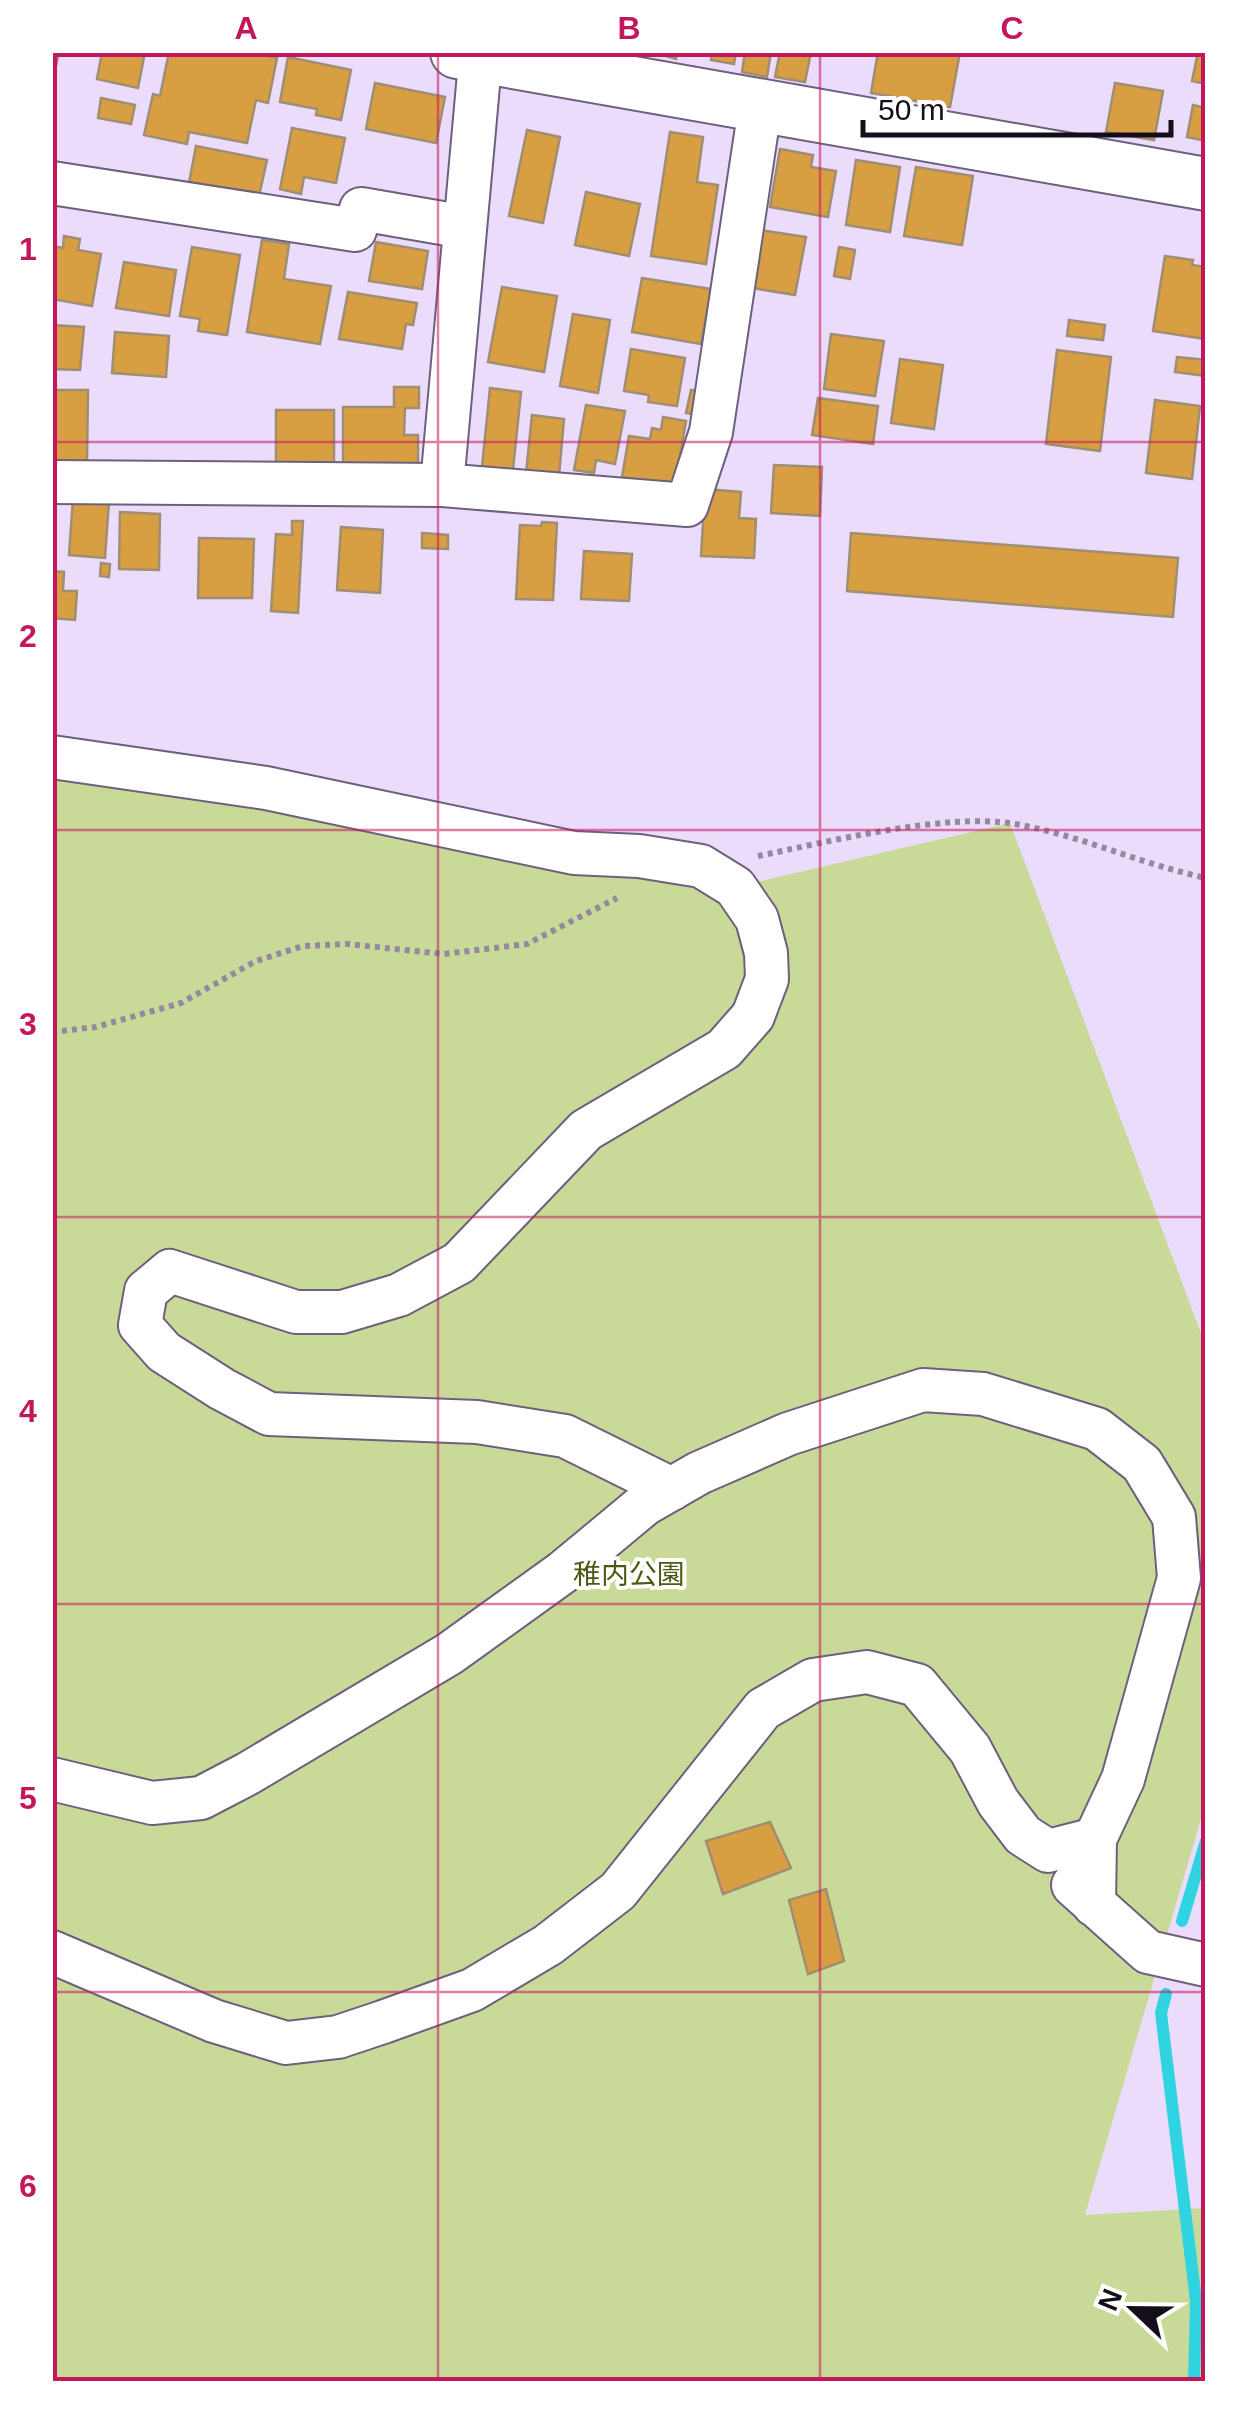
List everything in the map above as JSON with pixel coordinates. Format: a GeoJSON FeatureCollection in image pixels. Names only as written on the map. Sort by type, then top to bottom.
{"type":"FeatureCollection","features":[{"type":"Feature","properties":{"kind":"street"},"geometry":{"type":"LineString","coordinates":[[442,486],[465,227],[473,54],[760,108],[1206,184]]}},
{"type":"Feature","properties":{"kind":"street"},"geometry":{"type":"LineString","coordinates":[[52,482],[442,486],[687,506],[711,432],[760,108]]}},
{"type":"Feature","properties":{"kind":"street"},"geometry":{"type":"LineString","coordinates":[[52,183],[356,230],[361,210],[465,227]]}},
{"type":"Feature","properties":{"kind":"street"},"geometry":{"type":"LineString","coordinates":[[52,757],[266,788],[574,854],[640,856],[702,866],[735,887],[757,919],[766,953],[767,979],[754,1016],[724,1049],[586,1130],[460,1263],[399,1295],[342,1312],[296,1312],[170,1271],[146,1291],[140,1325],[164,1352],[222,1390],[270,1414],[477,1422],[565,1436],[672,1488]]}},
{"type":"Feature","properties":{"kind":"street"},"geometry":{"type":"LineString","coordinates":[[52,1778],[152,1804],[201,1798],[314,1736],[449,1654],[563,1572],[646,1504],[699,1472],[788,1434],[923,1390],[983,1394],[1097,1429],[1142,1464],[1174,1517],[1180,1578],[1123,1779],[1095,1839],[1094,1905]]}},
{"type":"Feature","properties":{"kind":"street"},"geometry":{"type":"LineString","coordinates":[[52,1952],[214,2022],[286,2043],[338,2036],[383,2022],[472,1990],[548,1945],[618,1891],[763,1709],[813,1680],[867,1672],[917,1685],[970,1749],[998,1802],[1023,1835],[1148,1952],[1206,1964]]}},
{"type":"Feature","properties":{"kind":"street"},"geometry":{"type":"LineString","coordinates":[[1023,1835],[1048,1852],[1095,1839]]}},
{"type":"Feature","properties":{"kind":"path"},"geometry":{"type":"LineString","coordinates":[[702,866],[942,824],[1010,823],[1080,838],[1206,878]]}},
{"type":"Feature","properties":{"kind":"path"},"geometry":{"type":"LineString","coordinates":[[52,1032],[96,1027],[182,1003],[256,961],[303,946],[347,944],[444,954],[527,944],[620,896]]}},
{"type":"Feature","properties":{"kind":"green space","name":"稚内公園"},"geometry":{"type":"Polygon","coordinates":[[[52,775],[735,887],[1010,823],[1205,1344],[1205,1805],[1085,2215],[1205,2208],[1205,2381],[53,2381],[52,775]]]}},
{"type":"Feature","properties":{"kind":"building"},"geometry":{"type":"Polygon","coordinates":[[[52,52],[59,52],[52,84],[52,52]]]}},
{"type":"Feature","properties":{"kind":"building"},"geometry":{"type":"Polygon","coordinates":[[[102,52],[145,52],[138,88],[97,79],[102,52]]]}},
{"type":"Feature","properties":{"kind":"building"},"geometry":{"type":"Polygon","coordinates":[[[169,52],[249,52],[277,58],[268,103],[256,100],[247,143],[189,132],[187,144],[144,135],[153,94],[160,96],[169,52]]]}},
{"type":"Feature","properties":{"kind":"building"},"geometry":{"type":"Polygon","coordinates":[[[652,52],[677,52],[676,59],[652,52]]]}},
{"type":"Feature","properties":{"kind":"building"},"geometry":{"type":"Polygon","coordinates":[[[712,52],[736,52],[734,64],[711,60],[712,52]]]}},
{"type":"Feature","properties":{"kind":"building"},"geometry":{"type":"Polygon","coordinates":[[[745,52],[771,52],[767,77],[742,72],[745,52]]]}},
{"type":"Feature","properties":{"kind":"building"},"geometry":{"type":"Polygon","coordinates":[[[780,52],[811,52],[805,82],[775,77],[780,52]]]}},
{"type":"Feature","properties":{"kind":"building"},"geometry":{"type":"Polygon","coordinates":[[[878,52],[960,52],[950,107],[871,93],[878,52]]]}},
{"type":"Feature","properties":{"kind":"building"},"geometry":{"type":"Polygon","coordinates":[[[1198,52],[1206,52],[1206,84],[1192,81],[1198,52]]]}},
{"type":"Feature","properties":{"kind":"building"},"geometry":{"type":"Polygon","coordinates":[[[288,57],[351,70],[341,120],[316,115],[317,109],[280,102],[288,57]]]}},
{"type":"Feature","properties":{"kind":"building"},"geometry":{"type":"Polygon","coordinates":[[[375,83],[445,97],[436,143],[366,129],[375,83]]]}},
{"type":"Feature","properties":{"kind":"building"},"geometry":{"type":"Polygon","coordinates":[[[1115,83],[1163,91],[1154,140],[1106,132],[1115,83]]]}},
{"type":"Feature","properties":{"kind":"building"},"geometry":{"type":"Polygon","coordinates":[[[101,98],[135,105],[131,124],[98,118],[101,98]]]}},
{"type":"Feature","properties":{"kind":"building"},"geometry":{"type":"Polygon","coordinates":[[[1193,105],[1206,108],[1206,141],[1187,137],[1193,105]]]}},
{"type":"Feature","properties":{"kind":"building"},"geometry":{"type":"Polygon","coordinates":[[[292,128],[345,138],[336,183],[304,177],[301,194],[280,189],[292,128]]]}},
{"type":"Feature","properties":{"kind":"building"},"geometry":{"type":"Polygon","coordinates":[[[527,130],[560,137],[543,223],[509,216],[527,130]]]}},
{"type":"Feature","properties":{"kind":"building"},"geometry":{"type":"Polygon","coordinates":[[[670,132],[703,137],[697,182],[718,185],[706,264],[651,256],[670,132]]]}},
{"type":"Feature","properties":{"kind":"building"},"geometry":{"type":"Polygon","coordinates":[[[196,146],[267,160],[259,196],[189,183],[196,146]]]}},
{"type":"Feature","properties":{"kind":"building"},"geometry":{"type":"Polygon","coordinates":[[[780,149],[813,155],[811,167],[836,171],[828,217],[770,207],[780,149]]]}},
{"type":"Feature","properties":{"kind":"building"},"geometry":{"type":"Polygon","coordinates":[[[856,160],[900,167],[890,232],[846,225],[856,160]]]}},
{"type":"Feature","properties":{"kind":"building"},"geometry":{"type":"Polygon","coordinates":[[[916,167],[973,176],[962,245],[904,236],[916,167]]]}},
{"type":"Feature","properties":{"kind":"building"},"geometry":{"type":"Polygon","coordinates":[[[586,192],[640,204],[629,256],[575,245],[586,192]]]}},
{"type":"Feature","properties":{"kind":"building"},"geometry":{"type":"Polygon","coordinates":[[[761,230],[806,237],[795,295],[752,288],[761,230]]]}},
{"type":"Feature","properties":{"kind":"building"},"geometry":{"type":"Polygon","coordinates":[[[64,236],[80,239],[78,250],[101,254],[92,306],[52,299],[52,246],[63,248],[64,236]]]}},
{"type":"Feature","properties":{"kind":"building"},"geometry":{"type":"Polygon","coordinates":[[[262,240],[289,244],[284,279],[331,286],[320,344],[247,332],[262,240]]]}},
{"type":"Feature","properties":{"kind":"building"},"geometry":{"type":"Polygon","coordinates":[[[376,242],[428,251],[422,289],[369,281],[376,242]]]}},
{"type":"Feature","properties":{"kind":"building"},"geometry":{"type":"Polygon","coordinates":[[[192,247],[240,255],[227,335],[198,331],[200,319],[180,316],[192,247]]]}},
{"type":"Feature","properties":{"kind":"building"},"geometry":{"type":"Polygon","coordinates":[[[839,247],[855,250],[850,279],[834,276],[839,247]]]}},
{"type":"Feature","properties":{"kind":"building"},"geometry":{"type":"Polygon","coordinates":[[[1165,256],[1193,260],[1192,265],[1206,267],[1205,339],[1153,331],[1165,256]]]}},
{"type":"Feature","properties":{"kind":"building"},"geometry":{"type":"Polygon","coordinates":[[[124,262],[176,270],[169,316],[116,308],[124,262]]]}},
{"type":"Feature","properties":{"kind":"building"},"geometry":{"type":"Polygon","coordinates":[[[642,278],[711,289],[701,344],[632,332],[642,278]]]}},
{"type":"Feature","properties":{"kind":"building"},"geometry":{"type":"Polygon","coordinates":[[[502,287],[557,296],[544,372],[488,362],[502,287]]]}},
{"type":"Feature","properties":{"kind":"building"},"geometry":{"type":"Polygon","coordinates":[[[348,292],[417,303],[413,325],[406,324],[402,349],[339,339],[348,292]]]}},
{"type":"Feature","properties":{"kind":"building"},"geometry":{"type":"Polygon","coordinates":[[[573,314],[610,320],[598,393],[560,386],[573,314]]]}},
{"type":"Feature","properties":{"kind":"building"},"geometry":{"type":"Polygon","coordinates":[[[1069,320],[1105,325],[1103,340],[1067,336],[1069,320]]]}},
{"type":"Feature","properties":{"kind":"building"},"geometry":{"type":"Polygon","coordinates":[[[52,325],[84,327],[80,370],[52,369],[52,325]]]}},
{"type":"Feature","properties":{"kind":"building"},"geometry":{"type":"Polygon","coordinates":[[[115,332],[169,336],[166,377],[112,373],[115,332]]]}},
{"type":"Feature","properties":{"kind":"building"},"geometry":{"type":"Polygon","coordinates":[[[831,334],[884,341],[875,396],[824,389],[831,334]]]}},
{"type":"Feature","properties":{"kind":"building"},"geometry":{"type":"Polygon","coordinates":[[[631,349],[685,358],[677,406],[648,402],[649,395],[624,391],[631,349]]]}},
{"type":"Feature","properties":{"kind":"building"},"geometry":{"type":"Polygon","coordinates":[[[1057,350],[1111,357],[1100,451],[1046,444],[1057,350]]]}},
{"type":"Feature","properties":{"kind":"building"},"geometry":{"type":"Polygon","coordinates":[[[1177,357],[1206,360],[1206,376],[1175,372],[1177,357]]]}},
{"type":"Feature","properties":{"kind":"building"},"geometry":{"type":"Polygon","coordinates":[[[900,359],[943,365],[934,429],[891,423],[900,359]]]}},
{"type":"Feature","properties":{"kind":"building"},"geometry":{"type":"Polygon","coordinates":[[[394,387],[419,387],[419,408],[405,408],[404,435],[418,435],[418,470],[343,470],[343,407],[394,407],[394,387]]]}},
{"type":"Feature","properties":{"kind":"building"},"geometry":{"type":"Polygon","coordinates":[[[490,388],[521,392],[513,470],[482,467],[490,388]]]}},
{"type":"Feature","properties":{"kind":"building"},"geometry":{"type":"Polygon","coordinates":[[[52,390],[88,390],[87,464],[52,463],[52,390]]]}},
{"type":"Feature","properties":{"kind":"building"},"geometry":{"type":"Polygon","coordinates":[[[691,390],[701,391],[697,415],[686,413],[691,390]]]}},
{"type":"Feature","properties":{"kind":"building"},"geometry":{"type":"Polygon","coordinates":[[[818,398],[878,406],[873,444],[812,435],[818,398]]]}},
{"type":"Feature","properties":{"kind":"building"},"geometry":{"type":"Polygon","coordinates":[[[1155,400],[1200,406],[1192,479],[1146,473],[1155,400]]]}},
{"type":"Feature","properties":{"kind":"building"},"geometry":{"type":"Polygon","coordinates":[[[586,405],[625,411],[615,464],[596,460],[594,473],[574,470],[586,405]]]}},
{"type":"Feature","properties":{"kind":"building"},"geometry":{"type":"Polygon","coordinates":[[[276,410],[334,410],[334,468],[276,468],[276,410]]]}},
{"type":"Feature","properties":{"kind":"building"},"geometry":{"type":"Polygon","coordinates":[[[532,415],[564,419],[559,476],[526,473],[532,415]]]}},
{"type":"Feature","properties":{"kind":"building"},"geometry":{"type":"Polygon","coordinates":[[[663,417],[686,421],[675,486],[622,477],[629,436],[650,439],[652,428],[661,430],[663,417]]]}},
{"type":"Feature","properties":{"kind":"building"},"geometry":{"type":"Polygon","coordinates":[[[774,465],[822,467],[820,516],[771,513],[774,465]]]}},
{"type":"Feature","properties":{"kind":"building"},"geometry":{"type":"Polygon","coordinates":[[[705,489],[741,492],[739,518],[756,519],[754,558],[701,556],[705,489]]]}},
{"type":"Feature","properties":{"kind":"building"},"geometry":{"type":"Polygon","coordinates":[[[73,498],[109,501],[105,558],[69,555],[73,498]]]}},
{"type":"Feature","properties":{"kind":"building"},"geometry":{"type":"Polygon","coordinates":[[[120,512],[160,514],[159,570],[119,569],[120,512]]]}},
{"type":"Feature","properties":{"kind":"building"},"geometry":{"type":"Polygon","coordinates":[[[292,521],[303,521],[298,613],[271,611],[276,534],[292,535],[292,521]]]}},
{"type":"Feature","properties":{"kind":"building"},"geometry":{"type":"Polygon","coordinates":[[[542,522],[557,523],[553,600],[516,599],[520,525],[541,526],[542,522]]]}},
{"type":"Feature","properties":{"kind":"building"},"geometry":{"type":"Polygon","coordinates":[[[341,527],[383,530],[380,593],[337,590],[341,527]]]}},
{"type":"Feature","properties":{"kind":"building"},"geometry":{"type":"Polygon","coordinates":[[[422,533],[448,535],[448,549],[422,548],[422,533]]]}},
{"type":"Feature","properties":{"kind":"building"},"geometry":{"type":"Polygon","coordinates":[[[851,533],[1178,558],[1173,617],[847,591],[851,533]]]}},
{"type":"Feature","properties":{"kind":"building"},"geometry":{"type":"Polygon","coordinates":[[[199,538],[254,539],[252,598],[198,598],[199,538]]]}},
{"type":"Feature","properties":{"kind":"building"},"geometry":{"type":"Polygon","coordinates":[[[584,551],[632,554],[629,601],[581,599],[584,551]]]}},
{"type":"Feature","properties":{"kind":"building"},"geometry":{"type":"Polygon","coordinates":[[[101,563],[110,564],[109,577],[100,576],[101,563]]]}},
{"type":"Feature","properties":{"kind":"building"},"geometry":{"type":"Polygon","coordinates":[[[52,571],[64,572],[63,591],[77,591],[75,620],[52,618],[52,571]]]}},
{"type":"Feature","properties":{"kind":"building"},"geometry":{"type":"Polygon","coordinates":[[[770,1822],[791,1868],[723,1894],[706,1841],[770,1822]]]}},
{"type":"Feature","properties":{"kind":"building"},"geometry":{"type":"Polygon","coordinates":[[[826,1889],[844,1961],[808,1974],[789,1900],[826,1889]]]}},
{"type":"Feature","properties":{"kind":"waterway"},"geometry":{"type":"LineString","coordinates":[[1182,1921],[1206,1841]]}},
{"type":"Feature","properties":{"kind":"waterway"},"geometry":{"type":"LineString","coordinates":[[1166,1994],[1161,2013],[1196,2301],[1194,2382]]}}]}
